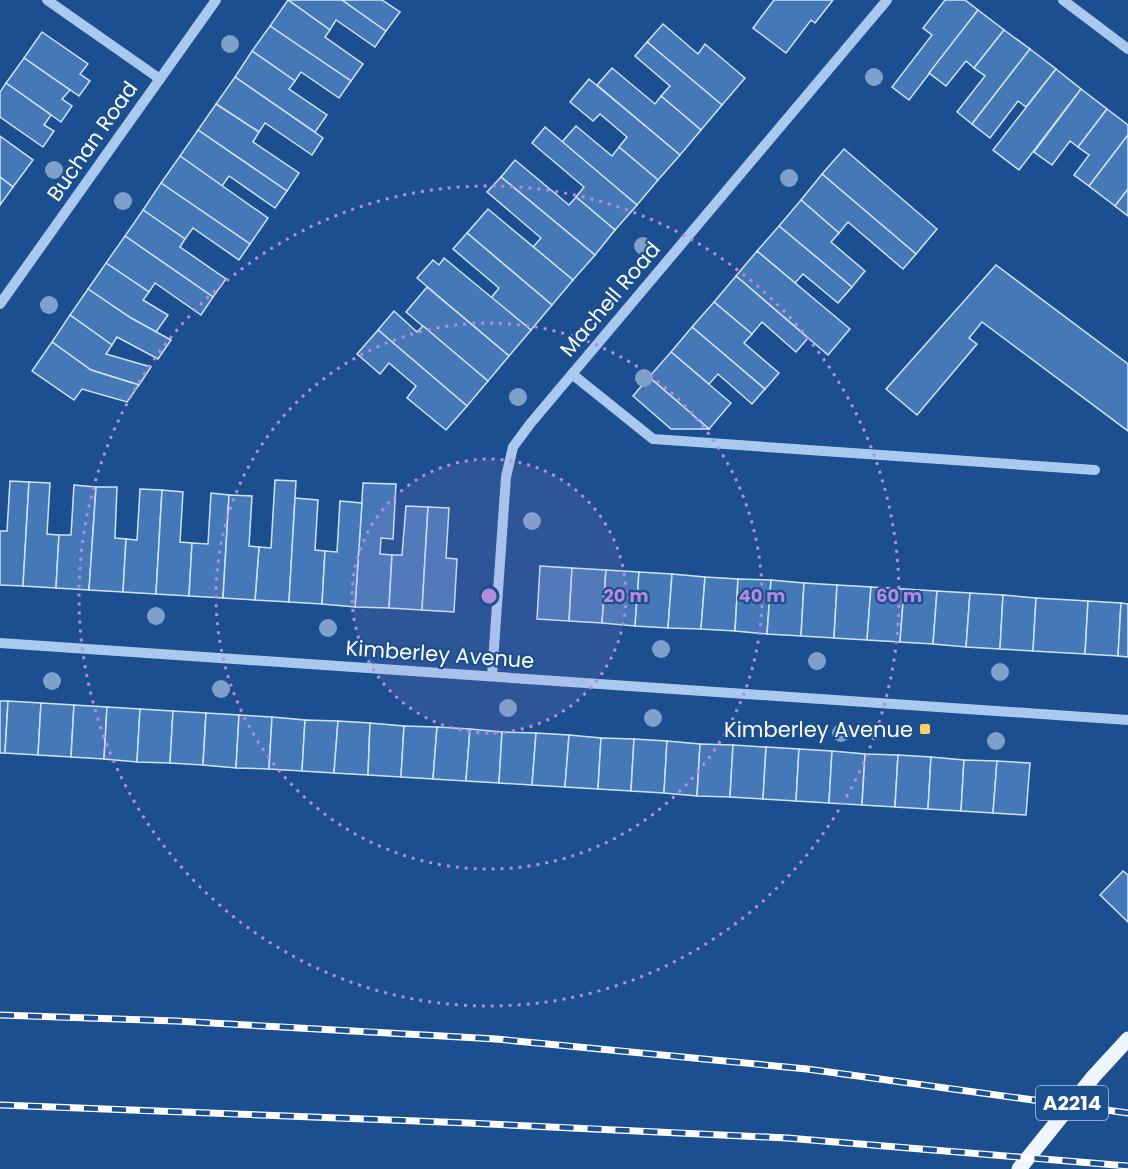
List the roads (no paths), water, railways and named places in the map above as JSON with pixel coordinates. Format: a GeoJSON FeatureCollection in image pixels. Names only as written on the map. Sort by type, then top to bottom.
{"type":"FeatureCollection","features":[{"type":"Feature","properties":{"kind":"main road","name":"A2214"},"geometry":{"type":"LineString","coordinates":[[1018,1169],[1094,1076],[1128,1039]]}},
{"type":"Feature","properties":{"kind":"street"},"geometry":{"type":"LineString","coordinates":[[47,0],[160,79]]}},
{"type":"Feature","properties":{"kind":"street","name":"Buchan Road"},"geometry":{"type":"LineString","coordinates":[[0,304],[216,0]]}},
{"type":"Feature","properties":{"kind":"street","name":"Machell Road"},"geometry":{"type":"LineString","coordinates":[[492,676],[506,477],[513,447],[887,0]]}},
{"type":"Feature","properties":{"kind":"street"},"geometry":{"type":"LineString","coordinates":[[1063,0],[1128,49]]}},
{"type":"Feature","properties":{"kind":"street"},"geometry":{"type":"LineString","coordinates":[[572,374],[653,439],[1095,470]]}},
{"type":"Feature","properties":{"kind":"street","name":"Kimberley Avenue"},"geometry":{"type":"LineString","coordinates":[[0,643],[1128,720]]}},
{"type":"Feature","properties":{"kind":"railway"},"geometry":{"type":"LineString","coordinates":[[0,1015],[176,1021],[496,1039],[807,1069],[1128,1113]]}},
{"type":"Feature","properties":{"kind":"railway"},"geometry":{"type":"LineString","coordinates":[[0,1105],[787,1138],[1128,1166]]}},
{"type":"Feature","properties":{"kind":"place","name":"Kimberley Avenue"},"geometry":{"type":"Point","coordinates":[925,729]}}]}
